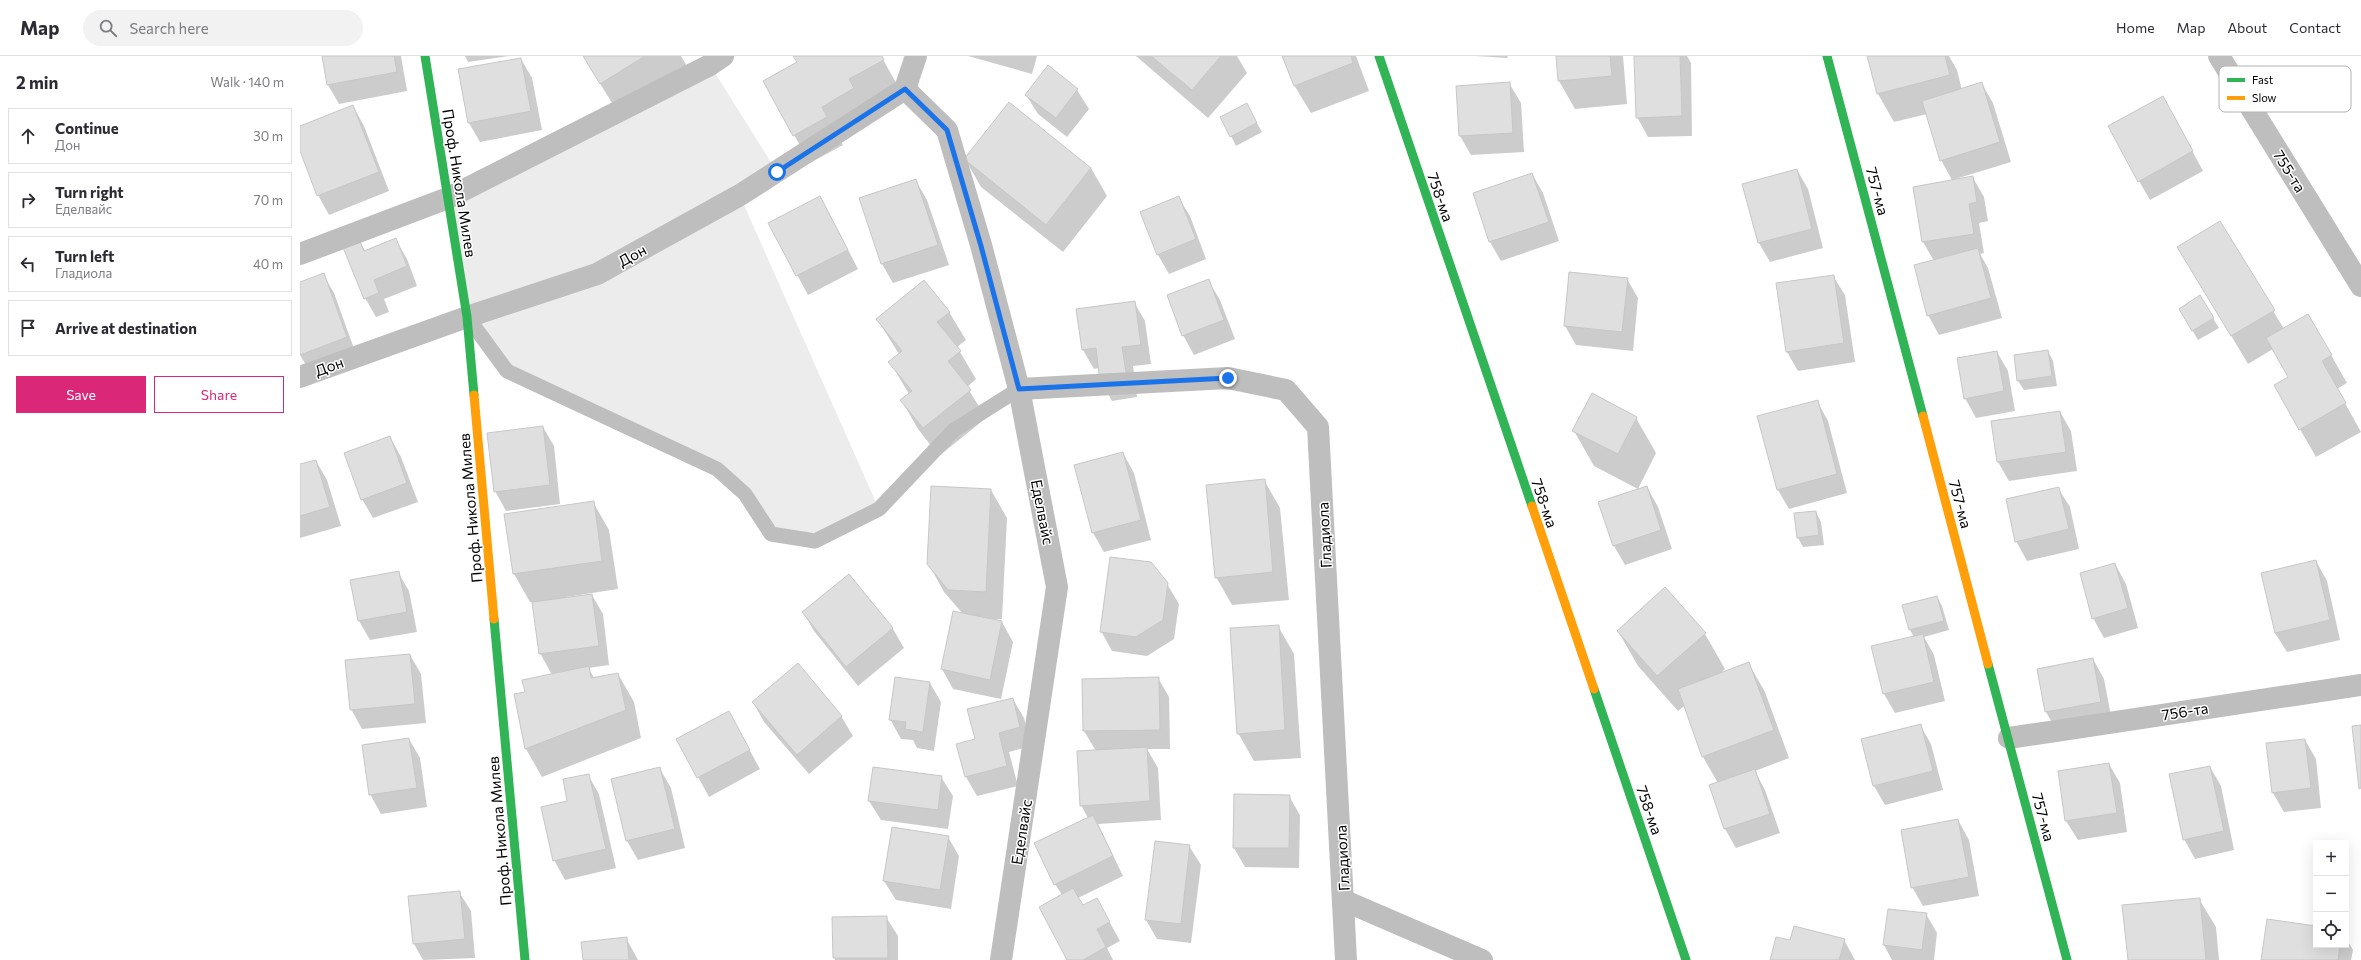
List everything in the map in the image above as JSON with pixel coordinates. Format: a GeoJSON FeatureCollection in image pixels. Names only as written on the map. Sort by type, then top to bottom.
{"type":"FeatureCollection","features":[{"type":"Feature","properties":{"kind":"street","name":"Проф. Никола Милев"},"geometry":{"type":"LineString","coordinates":[[425,56],[466,317],[525,960]]}},
{"type":"Feature","properties":{"kind":"street"},"geometry":{"type":"LineString","coordinates":[[300,254],[448,198],[710,65],[723,56]]}},
{"type":"Feature","properties":{"kind":"street"},"geometry":{"type":"LineString","coordinates":[[905,89],[916,56]]}},
{"type":"Feature","properties":{"kind":"street","name":"758-ма"},"geometry":{"type":"LineString","coordinates":[[1379,56],[1686,960]]}},
{"type":"Feature","properties":{"kind":"street","name":"757-ма"},"geometry":{"type":"LineString","coordinates":[[1827,56],[2067,960]]}},
{"type":"Feature","properties":{"kind":"street","name":"755-та"},"geometry":{"type":"LineString","coordinates":[[2219,56],[2225,66]]}},
{"type":"Feature","properties":{"kind":"street","name":"Дон"},"geometry":{"type":"LineString","coordinates":[[300,377],[466,317],[597,274],[740,195],[905,89]]}},
{"type":"Feature","properties":{"kind":"street","name":"Еделвайс"},"geometry":{"type":"LineString","coordinates":[[905,89],[947,130],[981,246],[1019,389],[1057,587],[1001,960]]}},
{"type":"Feature","properties":{"kind":"street","name":"755-та"},"geometry":{"type":"LineString","coordinates":[[2254,112],[2361,286]]}},
{"type":"Feature","properties":{"kind":"street","name":"Гладиола"},"geometry":{"type":"LineString","coordinates":[[1019,389],[1228,378],[1286,390],[1318,427],[1345,901],[1346,960]]}},
{"type":"Feature","properties":{"kind":"street","name":"756-та"},"geometry":{"type":"LineString","coordinates":[[2009,738],[2361,685]]}},
{"type":"Feature","properties":{"kind":"street"},"geometry":{"type":"LineString","coordinates":[[1345,901],[1482,960]]}},
{"type":"Feature","properties":{"kind":"lane"},"geometry":{"type":"LineString","coordinates":[[466,317],[507,371],[718,469],[745,494],[771,534],[815,541],[879,509],[954,430],[1019,389]]}},
{"type":"Feature","properties":{"kind":"shaded area"},"geometry":{"type":"Polygon","coordinates":[[[710,65],[777,172],[740,196],[879,509],[815,541],[771,534],[717,469],[507,371],[467,317],[448,198],[710,65]]]}},
{"type":"Feature","properties":{"kind":"building"},"geometry":{"type":"Polygon","coordinates":[[[322,56],[394,56],[397,72],[327,85],[322,56]]]}},
{"type":"Feature","properties":{"kind":"building"},"geometry":{"type":"Polygon","coordinates":[[[583,56],[645,56],[600,84],[583,56]]]}},
{"type":"Feature","properties":{"kind":"building"},"geometry":{"type":"Polygon","coordinates":[[[793,56],[882,56],[884,60],[849,79],[854,88],[822,107],[827,117],[793,136],[763,81],[797,62],[793,56]]]}},
{"type":"Feature","properties":{"kind":"building"},"geometry":{"type":"Polygon","coordinates":[[[1151,56],[1221,56],[1192,90],[1151,56]]]}},
{"type":"Feature","properties":{"kind":"building"},"geometry":{"type":"Polygon","coordinates":[[[1282,56],[1351,56],[1353,63],[1294,86],[1282,56]]]}},
{"type":"Feature","properties":{"kind":"building"},"geometry":{"type":"Polygon","coordinates":[[[1556,56],[1610,56],[1612,76],[1558,81],[1556,56]]]}},
{"type":"Feature","properties":{"kind":"building"},"geometry":{"type":"Polygon","coordinates":[[[1634,56],[1680,56],[1682,116],[1636,118],[1634,56]]]}},
{"type":"Feature","properties":{"kind":"building"},"geometry":{"type":"Polygon","coordinates":[[[1867,56],[1945,56],[1950,75],[1877,94],[1867,56]]]}},
{"type":"Feature","properties":{"kind":"building"},"geometry":{"type":"Polygon","coordinates":[[[521,58],[531,111],[468,123],[458,69],[521,58]]]}},
{"type":"Feature","properties":{"kind":"building"},"geometry":{"type":"Polygon","coordinates":[[[1048,65],[1078,89],[1056,118],[1025,95],[1048,65]]]}},
{"type":"Feature","properties":{"kind":"building"},"geometry":{"type":"Polygon","coordinates":[[[1510,82],[1513,133],[1459,136],[1456,86],[1510,82]]]}},
{"type":"Feature","properties":{"kind":"building"},"geometry":{"type":"Polygon","coordinates":[[[1982,82],[2000,142],[1940,161],[1922,101],[1982,82]]]}},
{"type":"Feature","properties":{"kind":"building"},"geometry":{"type":"Polygon","coordinates":[[[2163,96],[2193,151],[2138,182],[2108,126],[2163,96]]]}},
{"type":"Feature","properties":{"kind":"building"},"geometry":{"type":"Polygon","coordinates":[[[1009,102],[1091,168],[1046,225],[964,159],[1009,102]]]}},
{"type":"Feature","properties":{"kind":"building"},"geometry":{"type":"Polygon","coordinates":[[[1247,103],[1257,123],[1230,137],[1220,117],[1247,103]]]}},
{"type":"Feature","properties":{"kind":"building"},"geometry":{"type":"Polygon","coordinates":[[[353,105],[379,172],[317,196],[300,151],[300,126],[353,105]]]}},
{"type":"Feature","properties":{"kind":"building"},"geometry":{"type":"Polygon","coordinates":[[[1797,169],[1812,229],[1758,243],[1742,184],[1797,169]]]}},
{"type":"Feature","properties":{"kind":"building"},"geometry":{"type":"Polygon","coordinates":[[[1532,173],[1549,222],[1489,242],[1473,193],[1532,173]]]}},
{"type":"Feature","properties":{"kind":"building"},"geometry":{"type":"Polygon","coordinates":[[[1973,176],[1977,202],[1969,204],[1974,234],[1922,242],[1913,187],[1973,176]]]}},
{"type":"Feature","properties":{"kind":"building"},"geometry":{"type":"Polygon","coordinates":[[[916,179],[938,245],[881,264],[859,198],[916,179]]]}},
{"type":"Feature","properties":{"kind":"building"},"geometry":{"type":"Polygon","coordinates":[[[820,196],[848,250],[796,276],[768,223],[820,196]]]}},
{"type":"Feature","properties":{"kind":"building"},"geometry":{"type":"Polygon","coordinates":[[[1179,196],[1196,239],[1157,255],[1140,212],[1179,196]]]}},
{"type":"Feature","properties":{"kind":"building"},"geometry":{"type":"Polygon","coordinates":[[[2220,221],[2275,310],[2231,336],[2177,247],[2220,221]]]}},
{"type":"Feature","properties":{"kind":"building"},"geometry":{"type":"Polygon","coordinates":[[[396,238],[407,266],[374,280],[379,293],[364,299],[342,245],[359,239],[364,251],[396,238]]]}},
{"type":"Feature","properties":{"kind":"building"},"geometry":{"type":"Polygon","coordinates":[[[1978,248],[1991,298],[1927,316],[1914,265],[1978,248]]]}},
{"type":"Feature","properties":{"kind":"building"},"geometry":{"type":"Polygon","coordinates":[[[1569,272],[1628,278],[1622,332],[1564,326],[1569,272]]]}},
{"type":"Feature","properties":{"kind":"building"},"geometry":{"type":"Polygon","coordinates":[[[324,273],[347,337],[300,355],[300,282],[324,273]]]}},
{"type":"Feature","properties":{"kind":"building"},"geometry":{"type":"Polygon","coordinates":[[[1834,275],[1844,343],[1786,352],[1776,283],[1834,275]]]}},
{"type":"Feature","properties":{"kind":"building"},"geometry":{"type":"Polygon","coordinates":[[[1209,279],[1224,320],[1182,336],[1167,295],[1209,279]]]}},
{"type":"Feature","properties":{"kind":"building"},"geometry":{"type":"Polygon","coordinates":[[[924,280],[950,312],[937,322],[961,351],[948,361],[971,390],[923,428],[900,400],[912,391],[888,362],[902,351],[876,319],[924,280]]]}},
{"type":"Feature","properties":{"kind":"building"},"geometry":{"type":"Polygon","coordinates":[[[2200,295],[2214,318],[2192,331],[2179,309],[2200,295]]]}},
{"type":"Feature","properties":{"kind":"building"},"geometry":{"type":"Polygon","coordinates":[[[1135,301],[1141,345],[1122,347],[1127,378],[1100,382],[1096,348],[1082,350],[1076,309],[1135,301]]]}},
{"type":"Feature","properties":{"kind":"building"},"geometry":{"type":"Polygon","coordinates":[[[2308,314],[2332,355],[2322,361],[2346,403],[2299,430],[2274,385],[2288,377],[2266,338],[2308,314]]]}},
{"type":"Feature","properties":{"kind":"building"},"geometry":{"type":"Polygon","coordinates":[[[2048,350],[2052,376],[2017,381],[2014,355],[2048,350]]]}},
{"type":"Feature","properties":{"kind":"building"},"geometry":{"type":"Polygon","coordinates":[[[1997,351],[2004,391],[1964,399],[1957,358],[1997,351]]]}},
{"type":"Feature","properties":{"kind":"building"},"geometry":{"type":"Polygon","coordinates":[[[1592,393],[1637,417],[1618,454],[1572,431],[1592,393]]]}},
{"type":"Feature","properties":{"kind":"building"},"geometry":{"type":"Polygon","coordinates":[[[1818,400],[1837,474],[1777,490],[1757,416],[1818,400]]]}},
{"type":"Feature","properties":{"kind":"building"},"geometry":{"type":"Polygon","coordinates":[[[2060,411],[2066,452],[1997,462],[1991,421],[2060,411]]]}},
{"type":"Feature","properties":{"kind":"building"},"geometry":{"type":"Polygon","coordinates":[[[543,426],[550,485],[494,492],[487,433],[543,426]]]}},
{"type":"Feature","properties":{"kind":"building"},"geometry":{"type":"Polygon","coordinates":[[[390,436],[407,483],[361,500],[344,453],[390,436]]]}},
{"type":"Feature","properties":{"kind":"building"},"geometry":{"type":"Polygon","coordinates":[[[1123,452],[1141,520],[1092,533],[1074,465],[1123,452]]]}},
{"type":"Feature","properties":{"kind":"building"},"geometry":{"type":"Polygon","coordinates":[[[316,460],[330,507],[300,516],[300,464],[316,460]]]}},
{"type":"Feature","properties":{"kind":"building"},"geometry":{"type":"Polygon","coordinates":[[[1265,479],[1273,572],[1215,578],[1206,485],[1265,479]]]}},
{"type":"Feature","properties":{"kind":"building"},"geometry":{"type":"Polygon","coordinates":[[[931,486],[991,489],[986,592],[948,590],[927,564],[931,486]]]}},
{"type":"Feature","properties":{"kind":"building"},"geometry":{"type":"Polygon","coordinates":[[[1647,486],[1661,530],[1613,546],[1598,502],[1647,486]]]}},
{"type":"Feature","properties":{"kind":"building"},"geometry":{"type":"Polygon","coordinates":[[[2059,487],[2069,529],[2015,542],[2006,499],[2059,487]]]}},
{"type":"Feature","properties":{"kind":"building"},"geometry":{"type":"Polygon","coordinates":[[[594,501],[602,561],[513,574],[504,514],[594,501]]]}},
{"type":"Feature","properties":{"kind":"building"},"geometry":{"type":"Polygon","coordinates":[[[1816,511],[1819,535],[1797,538],[1794,513],[1816,511]]]}},
{"type":"Feature","properties":{"kind":"building"},"geometry":{"type":"Polygon","coordinates":[[[1110,557],[1151,562],[1168,583],[1163,620],[1136,637],[1100,632],[1110,557]]]}},
{"type":"Feature","properties":{"kind":"building"},"geometry":{"type":"Polygon","coordinates":[[[2316,560],[2330,620],[2275,633],[2261,573],[2316,560]]]}},
{"type":"Feature","properties":{"kind":"building"},"geometry":{"type":"Polygon","coordinates":[[[2115,563],[2128,608],[2092,619],[2080,573],[2115,563]]]}},
{"type":"Feature","properties":{"kind":"building"},"geometry":{"type":"Polygon","coordinates":[[[399,571],[407,612],[358,621],[350,580],[399,571]]]}},
{"type":"Feature","properties":{"kind":"building"},"geometry":{"type":"Polygon","coordinates":[[[849,574],[893,628],[846,667],[802,612],[849,574]]]}},
{"type":"Feature","properties":{"kind":"building"},"geometry":{"type":"Polygon","coordinates":[[[1665,587],[1706,633],[1657,676],[1617,631],[1665,587]]]}},
{"type":"Feature","properties":{"kind":"building"},"geometry":{"type":"Polygon","coordinates":[[[592,594],[599,646],[539,654],[532,602],[592,594]]]}},
{"type":"Feature","properties":{"kind":"building"},"geometry":{"type":"Polygon","coordinates":[[[1937,596],[1944,621],[1909,630],[1902,605],[1937,596]]]}},
{"type":"Feature","properties":{"kind":"building"},"geometry":{"type":"Polygon","coordinates":[[[953,611],[1002,621],[990,680],[941,669],[953,611]]]}},
{"type":"Feature","properties":{"kind":"building"},"geometry":{"type":"Polygon","coordinates":[[[1279,625],[1285,730],[1237,734],[1230,628],[1279,625]]]}},
{"type":"Feature","properties":{"kind":"building"},"geometry":{"type":"Polygon","coordinates":[[[1923,634],[1934,682],[1883,694],[1871,646],[1923,634]]]}},
{"type":"Feature","properties":{"kind":"building"},"geometry":{"type":"Polygon","coordinates":[[[410,654],[415,704],[350,710],[345,660],[410,654]]]}},
{"type":"Feature","properties":{"kind":"building"},"geometry":{"type":"Polygon","coordinates":[[[2093,658],[2101,702],[2045,712],[2037,669],[2093,658]]]}},
{"type":"Feature","properties":{"kind":"building"},"geometry":{"type":"Polygon","coordinates":[[[1749,662],[1774,730],[1702,757],[1678,689],[1749,662]]]}},
{"type":"Feature","properties":{"kind":"building"},"geometry":{"type":"Polygon","coordinates":[[[798,663],[842,716],[797,755],[752,702],[798,663]]]}},
{"type":"Feature","properties":{"kind":"building"},"geometry":{"type":"Polygon","coordinates":[[[589,666],[591,678],[618,673],[626,710],[525,749],[514,694],[525,692],[522,680],[589,666]]]}},
{"type":"Feature","properties":{"kind":"building"},"geometry":{"type":"Polygon","coordinates":[[[895,677],[930,682],[923,732],[905,729],[906,722],[889,720],[895,677]]]}},
{"type":"Feature","properties":{"kind":"building"},"geometry":{"type":"Polygon","coordinates":[[[1159,677],[1160,730],[1083,731],[1082,679],[1159,677]]]}},
{"type":"Feature","properties":{"kind":"building"},"geometry":{"type":"Polygon","coordinates":[[[1013,698],[1020,727],[999,733],[1007,766],[965,777],[956,744],[975,739],[967,709],[1013,698]]]}},
{"type":"Feature","properties":{"kind":"building"},"geometry":{"type":"Polygon","coordinates":[[[729,711],[750,750],[697,778],[676,739],[729,711]]]}},
{"type":"Feature","properties":{"kind":"building"},"geometry":{"type":"Polygon","coordinates":[[[1921,724],[1933,771],[1873,786],[1861,739],[1921,724]]]}},
{"type":"Feature","properties":{"kind":"building"},"geometry":{"type":"Polygon","coordinates":[[[2361,725],[2361,788],[2359,789],[2352,726],[2361,725]]]}},
{"type":"Feature","properties":{"kind":"building"},"geometry":{"type":"Polygon","coordinates":[[[409,738],[417,788],[369,795],[362,745],[409,738]]]}},
{"type":"Feature","properties":{"kind":"building"},"geometry":{"type":"Polygon","coordinates":[[[2305,739],[2311,788],[2272,793],[2266,743],[2305,739]]]}},
{"type":"Feature","properties":{"kind":"building"},"geometry":{"type":"Polygon","coordinates":[[[1147,747],[1150,801],[1080,806],[1077,751],[1147,747]]]}},
{"type":"Feature","properties":{"kind":"building"},"geometry":{"type":"Polygon","coordinates":[[[2109,763],[2117,813],[2065,821],[2058,771],[2109,763]]]}},
{"type":"Feature","properties":{"kind":"building"},"geometry":{"type":"Polygon","coordinates":[[[2210,766],[2224,831],[2183,840],[2169,774],[2210,766]]]}},
{"type":"Feature","properties":{"kind":"building"},"geometry":{"type":"Polygon","coordinates":[[[660,767],[675,829],[626,841],[611,779],[660,767]]]}},
{"type":"Feature","properties":{"kind":"building"},"geometry":{"type":"Polygon","coordinates":[[[873,767],[942,776],[938,810],[868,801],[873,767]]]}},
{"type":"Feature","properties":{"kind":"building"},"geometry":{"type":"Polygon","coordinates":[[[1755,769],[1770,814],[1724,829],[1709,785],[1755,769]]]}},
{"type":"Feature","properties":{"kind":"building"},"geometry":{"type":"Polygon","coordinates":[[[589,774],[606,849],[553,861],[541,807],[567,801],[563,779],[589,774]]]}},
{"type":"Feature","properties":{"kind":"building"},"geometry":{"type":"Polygon","coordinates":[[[1234,794],[1290,795],[1289,848],[1233,848],[1234,794]]]}},
{"type":"Feature","properties":{"kind":"building"},"geometry":{"type":"Polygon","coordinates":[[[1093,815],[1113,856],[1054,885],[1034,843],[1093,815]]]}},
{"type":"Feature","properties":{"kind":"building"},"geometry":{"type":"Polygon","coordinates":[[[1958,819],[1969,877],[1911,888],[1901,830],[1958,819]]]}},
{"type":"Feature","properties":{"kind":"building"},"geometry":{"type":"Polygon","coordinates":[[[892,827],[949,836],[940,890],[883,881],[892,827]]]}},
{"type":"Feature","properties":{"kind":"building"},"geometry":{"type":"Polygon","coordinates":[[[1155,841],[1190,845],[1181,924],[1145,920],[1155,841]]]}},
{"type":"Feature","properties":{"kind":"building"},"geometry":{"type":"Polygon","coordinates":[[[1073,888],[1083,905],[1097,898],[1110,922],[1097,929],[1106,947],[1083,960],[1067,960],[1039,907],[1073,888]]]}},
{"type":"Feature","properties":{"kind":"building"},"geometry":{"type":"Polygon","coordinates":[[[460,891],[465,939],[413,944],[408,896],[460,891]]]}},
{"type":"Feature","properties":{"kind":"building"},"geometry":{"type":"Polygon","coordinates":[[[2200,898],[2206,960],[2128,960],[2122,905],[2200,898]]]}},
{"type":"Feature","properties":{"kind":"building"},"geometry":{"type":"Polygon","coordinates":[[[1888,909],[1927,913],[1922,950],[1883,945],[1888,909]]]}},
{"type":"Feature","properties":{"kind":"building"},"geometry":{"type":"Polygon","coordinates":[[[887,916],[888,958],[833,958],[832,917],[887,916]]]}},
{"type":"Feature","properties":{"kind":"building"},"geometry":{"type":"Polygon","coordinates":[[[2267,919],[2313,926],[2313,948],[2340,948],[2338,960],[2261,960],[2267,919]]]}},
{"type":"Feature","properties":{"kind":"building"},"geometry":{"type":"Polygon","coordinates":[[[1794,926],[1845,939],[1839,960],[1770,960],[1776,937],[1790,940],[1794,926]]]}},
{"type":"Feature","properties":{"kind":"building"},"geometry":{"type":"Polygon","coordinates":[[[627,937],[629,960],[583,960],[581,942],[627,937]]]}},
{"type":"Feature","properties":{"kind":"traffic: fast"},"geometry":{"type":"LineString","coordinates":[[425,56],[467,317],[474,395]]}},
{"type":"Feature","properties":{"kind":"traffic: fast"},"geometry":{"type":"LineString","coordinates":[[1379,56],[1532,506]]}},
{"type":"Feature","properties":{"kind":"traffic: fast"},"geometry":{"type":"LineString","coordinates":[[1827,56],[1923,416]]}},
{"type":"Feature","properties":{"kind":"traffic: fast"},"geometry":{"type":"LineString","coordinates":[[494,619],[525,960]]}},
{"type":"Feature","properties":{"kind":"traffic: fast"},"geometry":{"type":"LineString","coordinates":[[1988,664],[2067,960]]}},
{"type":"Feature","properties":{"kind":"traffic: fast"},"geometry":{"type":"LineString","coordinates":[[1594,689],[1686,960]]}},
{"type":"Feature","properties":{"kind":"traffic: slow"},"geometry":{"type":"LineString","coordinates":[[474,395],[494,619]]}},
{"type":"Feature","properties":{"kind":"traffic: slow"},"geometry":{"type":"LineString","coordinates":[[1923,416],[1988,664]]}},
{"type":"Feature","properties":{"kind":"traffic: slow"},"geometry":{"type":"LineString","coordinates":[[1532,506],[1594,689]]}},
{"type":"Feature","properties":{"kind":"route"},"geometry":{"type":"LineString","coordinates":[[777,172],[905,89],[947,130],[981,246],[1019,389],[1228,378]]}}]}
